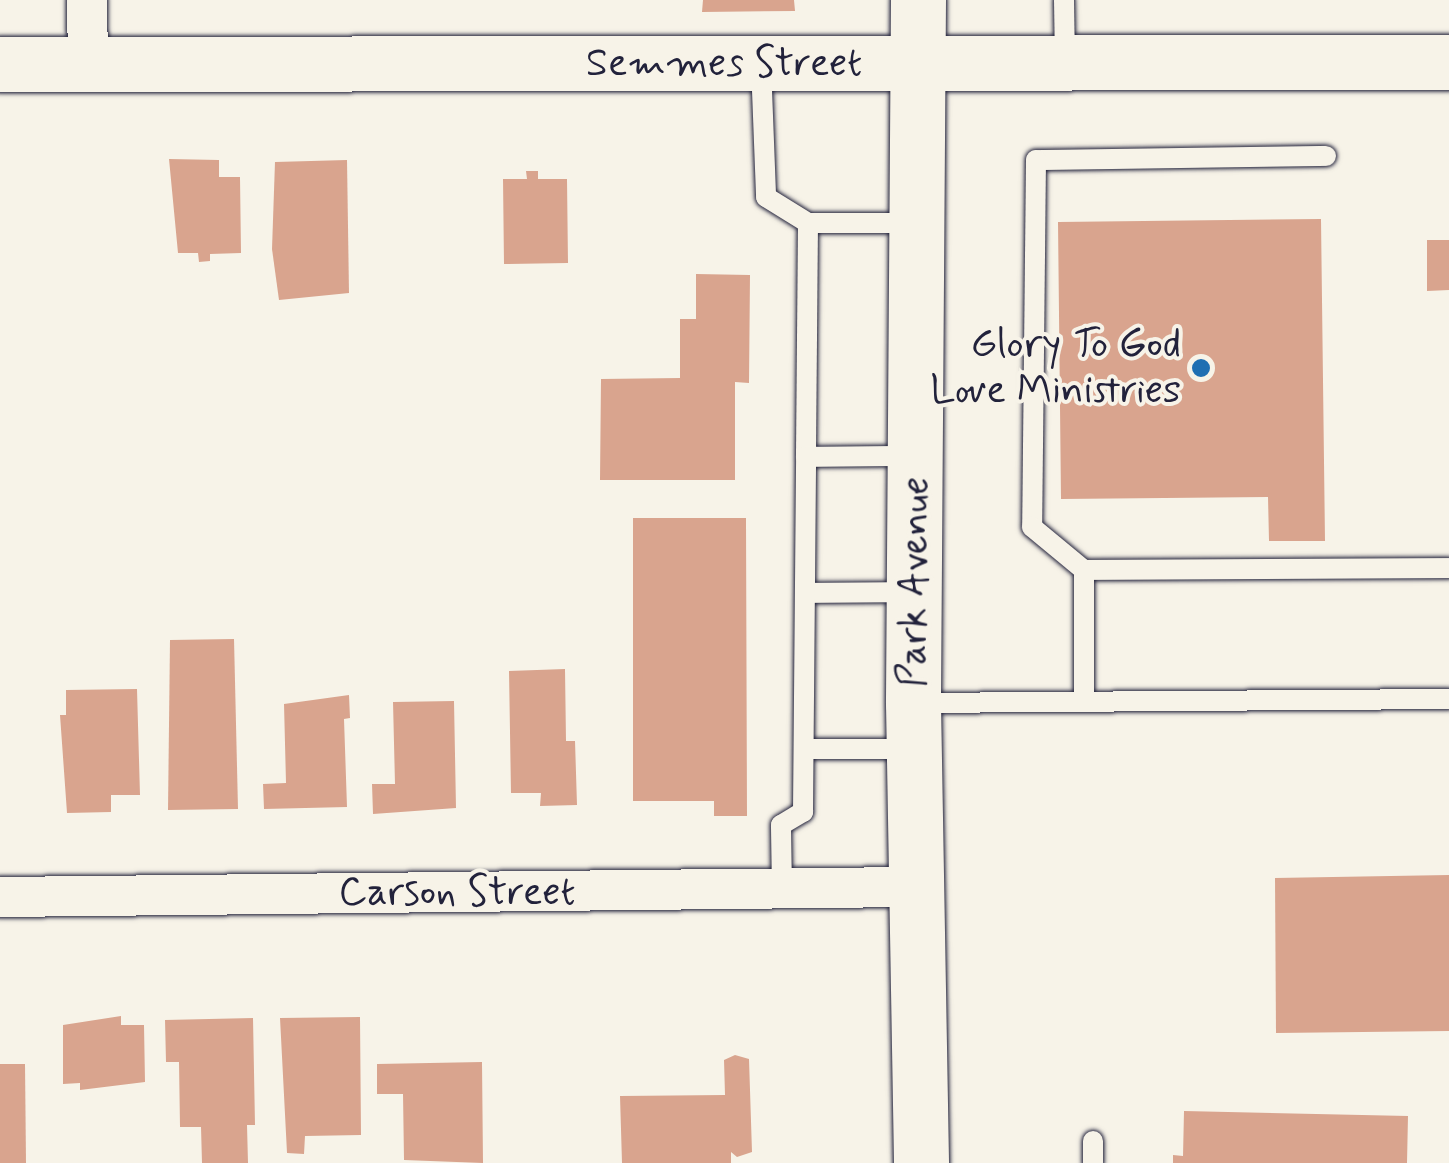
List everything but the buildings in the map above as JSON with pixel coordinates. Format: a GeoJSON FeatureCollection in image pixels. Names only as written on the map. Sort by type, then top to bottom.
{"type":"FeatureCollection","features":[{"type":"Feature","properties":{"kind":"main road","name":"Park Avenue"},"geometry":{"type":"LineString","coordinates":[[918,0],[913,592],[921,1163]]}},
{"type":"Feature","properties":{"kind":"main road","name":"Semmes Street"},"geometry":{"type":"LineString","coordinates":[[0,64],[1449,62]]}},
{"type":"Feature","properties":{"kind":"street"},"geometry":{"type":"LineString","coordinates":[[87,0],[88,65]]}},
{"type":"Feature","properties":{"kind":"street","name":"Carson Street"},"geometry":{"type":"LineString","coordinates":[[0,897],[915,888]]}},
{"type":"Feature","properties":{"kind":"lane"},"geometry":{"type":"LineString","coordinates":[[1064,0],[1065,65]]}},
{"type":"Feature","properties":{"kind":"lane"},"geometry":{"type":"LineString","coordinates":[[761,64],[766,197],[808,223],[917,224]]}},
{"type":"Feature","properties":{"kind":"lane"},"geometry":{"type":"LineString","coordinates":[[1326,156],[1036,160],[1032,527],[1084,570],[1449,568]]}},
{"type":"Feature","properties":{"kind":"lane"},"geometry":{"type":"LineString","coordinates":[[782,891],[781,825],[803,812],[808,223]]}},
{"type":"Feature","properties":{"kind":"lane"},"geometry":{"type":"LineString","coordinates":[[806,457],[917,456]]}},
{"type":"Feature","properties":{"kind":"lane"},"geometry":{"type":"LineString","coordinates":[[1084,570],[1084,700]]}},
{"type":"Feature","properties":{"kind":"lane"},"geometry":{"type":"LineString","coordinates":[[805,592],[913,592]]}},
{"type":"Feature","properties":{"kind":"lane"},"geometry":{"type":"LineString","coordinates":[[804,749],[914,726],[1084,700],[1449,700]]}},
{"type":"Feature","properties":{"kind":"lane"},"geometry":{"type":"LineString","coordinates":[[1093,1163],[1094,1141]]}},
{"type":"Feature","properties":{"kind":"place","name":"Glory To God Love Ministries"},"geometry":{"type":"Point","coordinates":[1201,368]}}]}
